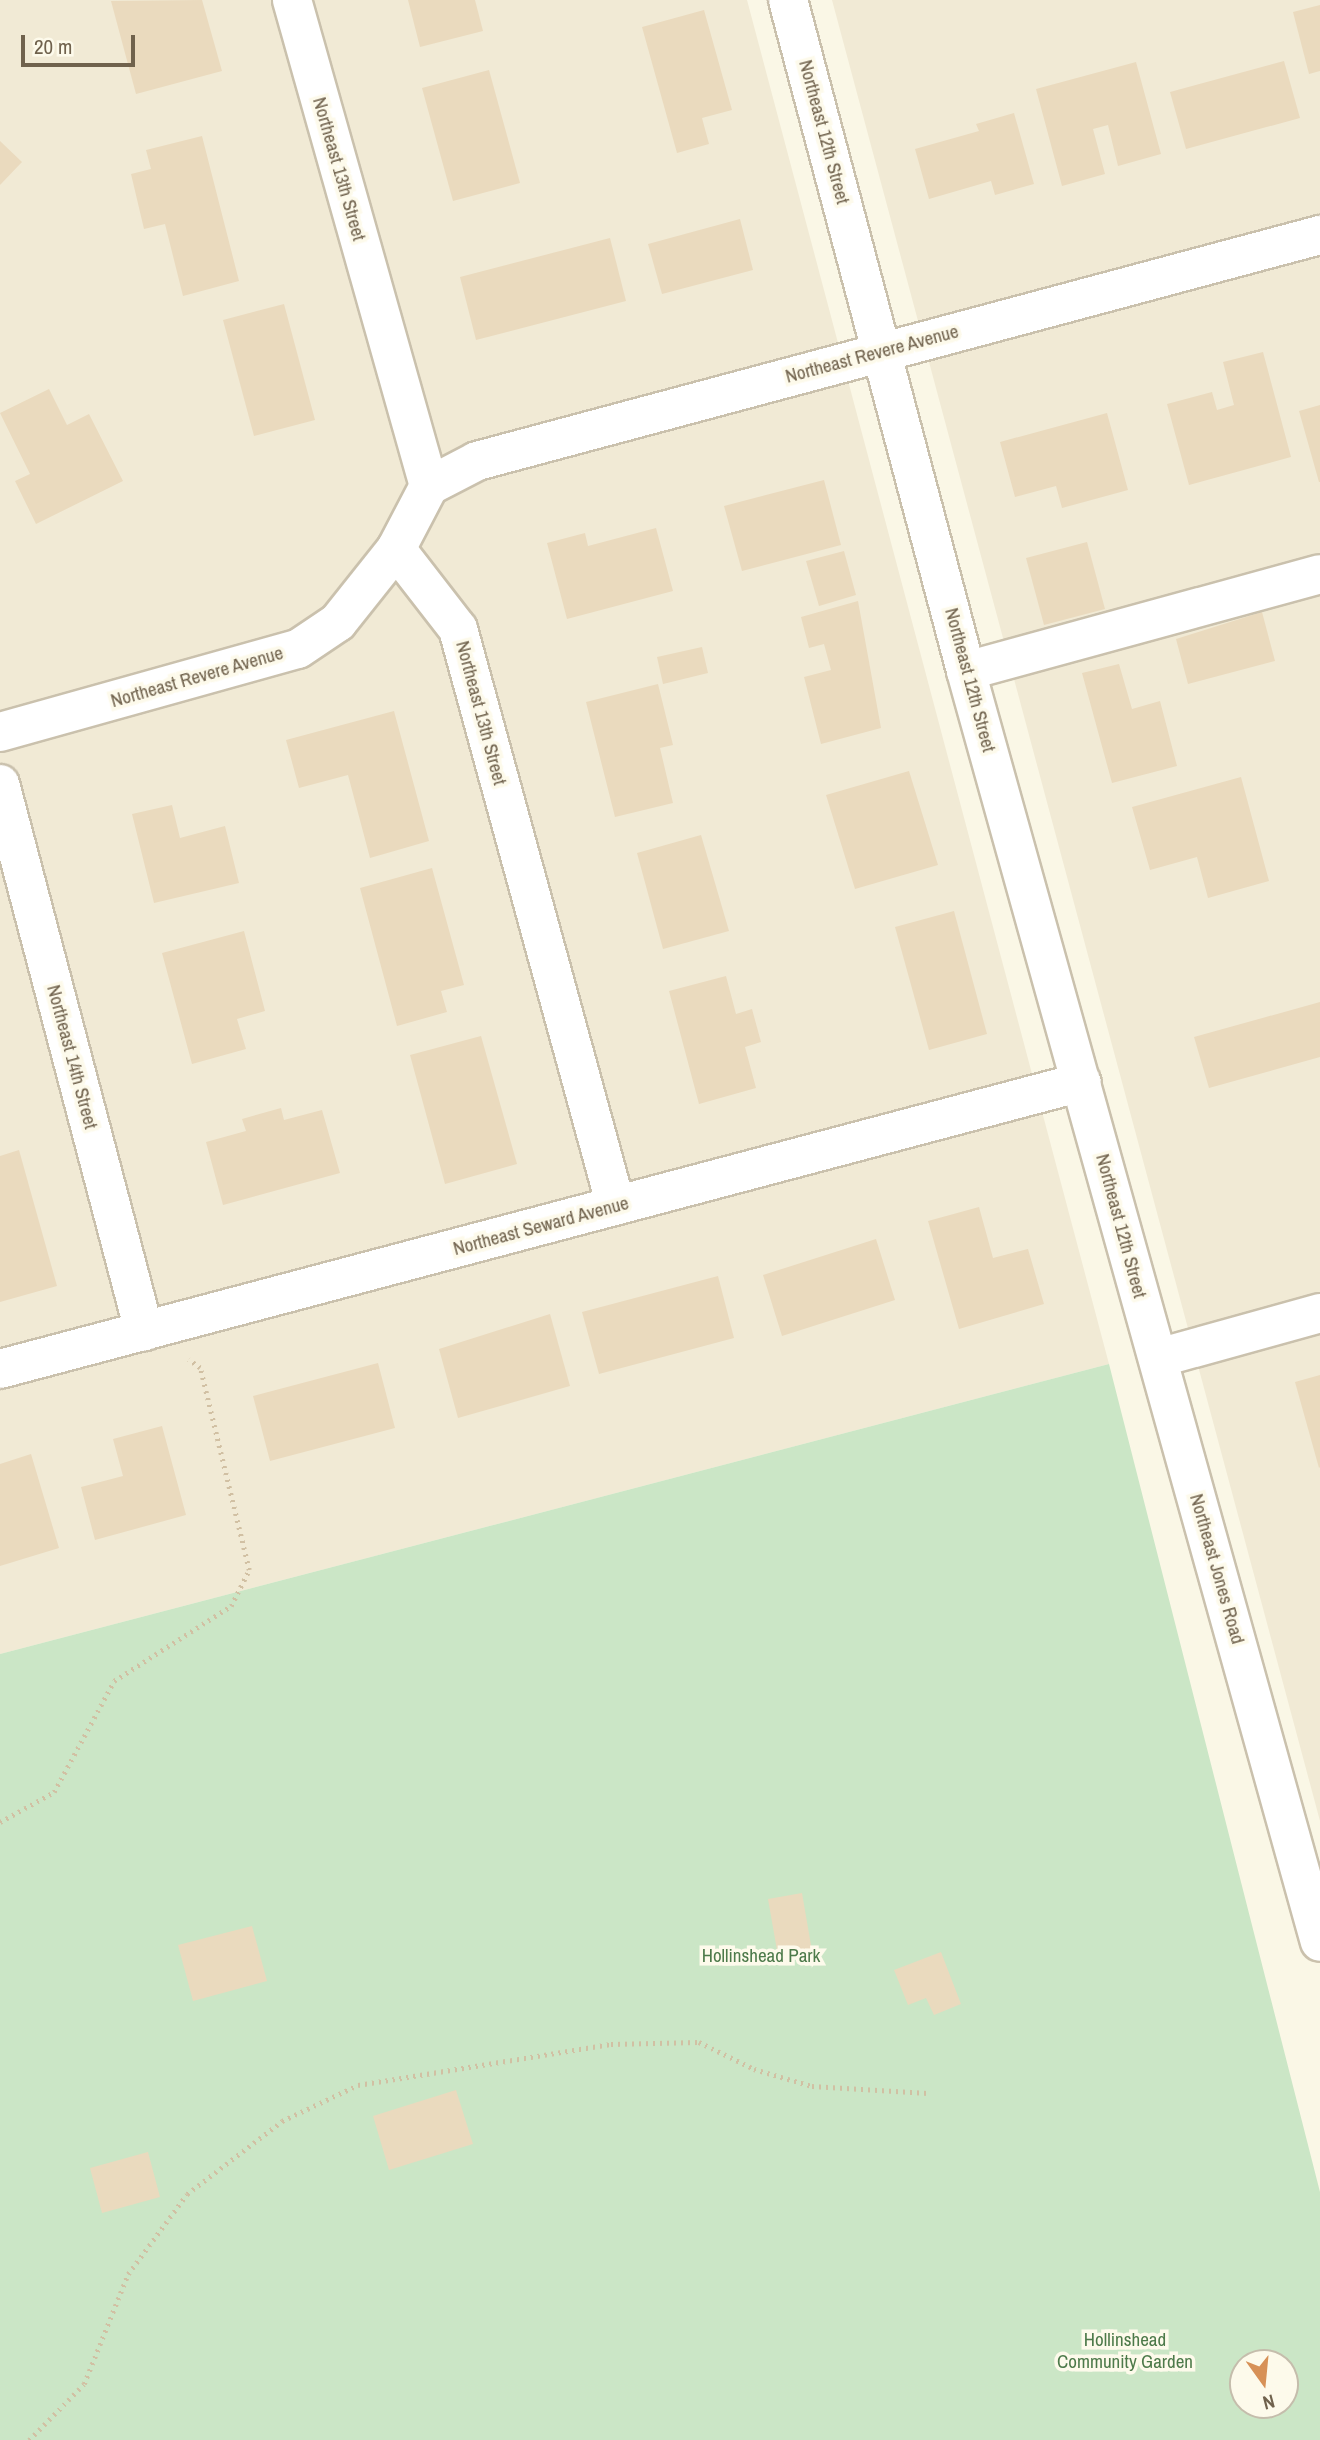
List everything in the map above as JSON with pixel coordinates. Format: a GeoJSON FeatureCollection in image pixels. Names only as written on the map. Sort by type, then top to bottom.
{"type":"FeatureCollection","features":[{"type":"Feature","properties":{"kind":"street","name":"Northeast 13th Street"},"geometry":{"type":"LineString","coordinates":[[292,0],[429,486]]}},
{"type":"Feature","properties":{"kind":"street","name":"Northeast 12th Street"},"geometry":{"type":"LineString","coordinates":[[788,0],[884,351],[967,671],[1158,1358]]}},
{"type":"Feature","properties":{"kind":"street","name":"Northeast Revere Avenue"},"geometry":{"type":"LineString","coordinates":[[429,486],[477,461],[1320,235]]}},
{"type":"Feature","properties":{"kind":"street"},"geometry":{"type":"LineString","coordinates":[[396,549],[429,486]]}},
{"type":"Feature","properties":{"kind":"street","name":"Northeast 13th Street"},"geometry":{"type":"LineString","coordinates":[[396,549],[458,629],[616,1206]]}},
{"type":"Feature","properties":{"kind":"street","name":"Northeast Revere Avenue"},"geometry":{"type":"LineString","coordinates":[[0,732],[298,649],[338,622],[396,549]]}},
{"type":"Feature","properties":{"kind":"street"},"geometry":{"type":"LineString","coordinates":[[967,671],[1320,574]]}},
{"type":"Feature","properties":{"kind":"street","name":"Northeast 14th Street"},"geometry":{"type":"LineString","coordinates":[[0,784],[144,1331]]}},
{"type":"Feature","properties":{"kind":"street","name":"Northeast Seward Avenue"},"geometry":{"type":"LineString","coordinates":[[0,1369],[1082,1082]]}},
{"type":"Feature","properties":{"kind":"street"},"geometry":{"type":"LineString","coordinates":[[1158,1358],[1320,1312]]}},
{"type":"Feature","properties":{"kind":"street","name":"Northeast Jones Road"},"geometry":{"type":"LineString","coordinates":[[1158,1358],[1320,1942]]}},
{"type":"Feature","properties":{"kind":"path"},"geometry":{"type":"LineString","coordinates":[[0,1822],[54,1793],[114,1681],[231,1606],[249,1570],[200,1368],[144,1331]]}},
{"type":"Feature","properties":{"kind":"path"},"geometry":{"type":"LineString","coordinates":[[29,2440],[84,2384],[128,2274],[187,2194],[282,2122],[358,2085],[611,2044],[699,2042],[754,2069],[812,2086],[928,2093]]}},
{"type":"Feature","properties":{"kind":"shaded area"},"geometry":{"type":"Polygon","coordinates":[[[0,0],[747,0],[1109,1364],[0,1654],[0,0]]]}},
{"type":"Feature","properties":{"kind":"shaded area"},"geometry":{"type":"Polygon","coordinates":[[[832,0],[1320,0],[1320,1821],[832,0]]]}},
{"type":"Feature","properties":{"kind":"green space","name":"Hollinshead Park"},"geometry":{"type":"Polygon","coordinates":[[[1109,1364],[1320,2192],[1320,2440],[0,2440],[0,1654],[1109,1364]]]}},
{"type":"Feature","properties":{"kind":"building"},"geometry":{"type":"Polygon","coordinates":[[[202,0],[222,71],[136,94],[111,1],[202,0]]]}},
{"type":"Feature","properties":{"kind":"building"},"geometry":{"type":"Polygon","coordinates":[[[408,0],[475,0],[483,31],[420,47],[408,0]]]}},
{"type":"Feature","properties":{"kind":"building"},"geometry":{"type":"Polygon","coordinates":[[[1320,5],[1320,71],[1309,74],[1293,12],[1320,5]]]}},
{"type":"Feature","properties":{"kind":"building"},"geometry":{"type":"Polygon","coordinates":[[[704,10],[732,110],[702,118],[709,144],[677,153],[642,27],[704,10]]]}},
{"type":"Feature","properties":{"kind":"building"},"geometry":{"type":"Polygon","coordinates":[[[1284,61],[1300,118],[1186,149],[1170,92],[1284,61]]]}},
{"type":"Feature","properties":{"kind":"building"},"geometry":{"type":"Polygon","coordinates":[[[1136,62],[1161,154],[1118,166],[1108,125],[1093,129],[1105,174],[1062,186],[1036,89],[1136,62]]]}},
{"type":"Feature","properties":{"kind":"building"},"geometry":{"type":"Polygon","coordinates":[[[489,70],[520,183],[453,201],[422,88],[489,70]]]}},
{"type":"Feature","properties":{"kind":"building"},"geometry":{"type":"Polygon","coordinates":[[[1014,113],[1034,184],[995,195],[991,181],[929,199],[915,149],[979,131],[976,124],[1014,113]]]}},
{"type":"Feature","properties":{"kind":"building"},"geometry":{"type":"Polygon","coordinates":[[[202,136],[239,281],[183,296],[165,224],[144,229],[131,174],[151,169],[146,150],[202,136]]]}},
{"type":"Feature","properties":{"kind":"building"},"geometry":{"type":"Polygon","coordinates":[[[0,141],[22,162],[0,185],[0,141]]]}},
{"type":"Feature","properties":{"kind":"building"},"geometry":{"type":"Polygon","coordinates":[[[740,219],[753,270],[662,294],[648,244],[740,219]]]}},
{"type":"Feature","properties":{"kind":"building"},"geometry":{"type":"Polygon","coordinates":[[[610,238],[626,301],[476,340],[460,277],[610,238]]]}},
{"type":"Feature","properties":{"kind":"building"},"geometry":{"type":"Polygon","coordinates":[[[284,304],[315,420],[254,436],[223,320],[284,304]]]}},
{"type":"Feature","properties":{"kind":"building"},"geometry":{"type":"Polygon","coordinates":[[[1263,352],[1291,457],[1189,485],[1167,404],[1212,392],[1217,410],[1234,405],[1223,362],[1263,352]]]}},
{"type":"Feature","properties":{"kind":"building"},"geometry":{"type":"Polygon","coordinates":[[[49,389],[67,425],[89,414],[123,481],[36,524],[15,481],[30,474],[0,413],[49,389]]]}},
{"type":"Feature","properties":{"kind":"building"},"geometry":{"type":"Polygon","coordinates":[[[1320,405],[1320,482],[1319,482],[1299,411],[1320,405]]]}},
{"type":"Feature","properties":{"kind":"building"},"geometry":{"type":"Polygon","coordinates":[[[1107,413],[1128,490],[1062,508],[1056,486],[1015,497],[1000,442],[1107,413]]]}},
{"type":"Feature","properties":{"kind":"building"},"geometry":{"type":"Polygon","coordinates":[[[824,480],[841,545],[742,571],[724,506],[824,480]]]}},
{"type":"Feature","properties":{"kind":"building"},"geometry":{"type":"Polygon","coordinates":[[[656,528],[673,591],[567,619],[547,543],[585,533],[588,546],[656,528]]]}},
{"type":"Feature","properties":{"kind":"building"},"geometry":{"type":"Polygon","coordinates":[[[1087,542],[1105,609],[1044,625],[1026,558],[1087,542]]]}},
{"type":"Feature","properties":{"kind":"building"},"geometry":{"type":"Polygon","coordinates":[[[844,551],[856,595],[819,606],[806,561],[844,551]]]}},
{"type":"Feature","properties":{"kind":"building"},"geometry":{"type":"Polygon","coordinates":[[[858,601],[881,728],[821,744],[804,677],[831,670],[824,644],[809,648],[801,617],[858,601]]]}},
{"type":"Feature","properties":{"kind":"building"},"geometry":{"type":"Polygon","coordinates":[[[1262,612],[1275,661],[1188,684],[1176,639],[1262,612]]]}},
{"type":"Feature","properties":{"kind":"building"},"geometry":{"type":"Polygon","coordinates":[[[702,647],[708,673],[663,684],[657,657],[702,647]]]}},
{"type":"Feature","properties":{"kind":"building"},"geometry":{"type":"Polygon","coordinates":[[[1119,664],[1132,709],[1160,701],[1177,766],[1112,783],[1082,673],[1119,664]]]}},
{"type":"Feature","properties":{"kind":"building"},"geometry":{"type":"Polygon","coordinates":[[[658,684],[673,745],[660,748],[673,803],[615,817],[586,702],[658,684]]]}},
{"type":"Feature","properties":{"kind":"building"},"geometry":{"type":"Polygon","coordinates":[[[394,711],[429,841],[370,858],[348,775],[299,788],[286,740],[394,711]]]}},
{"type":"Feature","properties":{"kind":"building"},"geometry":{"type":"Polygon","coordinates":[[[909,771],[938,865],[855,889],[826,795],[909,771]]]}},
{"type":"Feature","properties":{"kind":"building"},"geometry":{"type":"Polygon","coordinates":[[[1241,777],[1269,881],[1208,898],[1197,857],[1150,870],[1132,807],[1241,777]]]}},
{"type":"Feature","properties":{"kind":"building"},"geometry":{"type":"Polygon","coordinates":[[[172,805],[180,838],[225,826],[239,883],[154,903],[132,814],[172,805]]]}},
{"type":"Feature","properties":{"kind":"building"},"geometry":{"type":"Polygon","coordinates":[[[701,835],[729,931],[663,949],[637,853],[701,835]]]}},
{"type":"Feature","properties":{"kind":"building"},"geometry":{"type":"Polygon","coordinates":[[[432,868],[464,985],[441,991],[447,1012],[397,1026],[360,888],[432,868]]]}},
{"type":"Feature","properties":{"kind":"building"},"geometry":{"type":"Polygon","coordinates":[[[954,911],[987,1034],[929,1050],[895,927],[954,911]]]}},
{"type":"Feature","properties":{"kind":"building"},"geometry":{"type":"Polygon","coordinates":[[[244,931],[265,1011],[237,1019],[246,1049],[192,1064],[162,953],[244,931]]]}},
{"type":"Feature","properties":{"kind":"building"},"geometry":{"type":"Polygon","coordinates":[[[726,976],[736,1014],[752,1009],[761,1042],[745,1047],[756,1088],[699,1104],[669,991],[726,976]]]}},
{"type":"Feature","properties":{"kind":"building"},"geometry":{"type":"Polygon","coordinates":[[[1320,1002],[1320,1057],[1209,1088],[1194,1037],[1320,1002]]]}},
{"type":"Feature","properties":{"kind":"building"},"geometry":{"type":"Polygon","coordinates":[[[481,1036],[517,1164],[445,1184],[410,1055],[481,1036]]]}},
{"type":"Feature","properties":{"kind":"building"},"geometry":{"type":"Polygon","coordinates":[[[281,1108],[284,1120],[322,1110],[340,1173],[223,1205],[206,1142],[246,1131],[242,1119],[281,1108]]]}},
{"type":"Feature","properties":{"kind":"building"},"geometry":{"type":"Polygon","coordinates":[[[19,1150],[57,1286],[0,1302],[0,1156],[19,1150]]]}},
{"type":"Feature","properties":{"kind":"building"},"geometry":{"type":"Polygon","coordinates":[[[979,1207],[993,1258],[1028,1249],[1044,1304],[959,1329],[928,1221],[979,1207]]]}},
{"type":"Feature","properties":{"kind":"building"},"geometry":{"type":"Polygon","coordinates":[[[876,1239],[895,1300],[782,1336],[763,1275],[876,1239]]]}},
{"type":"Feature","properties":{"kind":"building"},"geometry":{"type":"Polygon","coordinates":[[[718,1276],[734,1338],[599,1374],[582,1312],[718,1276]]]}},
{"type":"Feature","properties":{"kind":"building"},"geometry":{"type":"Polygon","coordinates":[[[550,1314],[570,1386],[458,1418],[439,1349],[550,1314]]]}},
{"type":"Feature","properties":{"kind":"building"},"geometry":{"type":"Polygon","coordinates":[[[378,1363],[395,1428],[270,1461],[253,1396],[378,1363]]]}},
{"type":"Feature","properties":{"kind":"building"},"geometry":{"type":"Polygon","coordinates":[[[1320,1375],[1320,1467],[1319,1468],[1295,1382],[1320,1375]]]}},
{"type":"Feature","properties":{"kind":"building"},"geometry":{"type":"Polygon","coordinates":[[[162,1426],[186,1515],[95,1540],[81,1487],[123,1476],[113,1439],[162,1426]]]}},
{"type":"Feature","properties":{"kind":"building"},"geometry":{"type":"Polygon","coordinates":[[[31,1454],[59,1548],[0,1566],[0,1464],[31,1454]]]}},
{"type":"Feature","properties":{"kind":"building"},"geometry":{"type":"Polygon","coordinates":[[[802,1893],[812,1951],[778,1956],[768,1899],[802,1893]]]}},
{"type":"Feature","properties":{"kind":"building"},"geometry":{"type":"Polygon","coordinates":[[[252,1926],[267,1981],[193,2001],[178,1945],[252,1926]]]}},
{"type":"Feature","properties":{"kind":"building"},"geometry":{"type":"Polygon","coordinates":[[[941,1952],[961,2004],[934,2015],[926,1998],[908,2005],[894,1970],[941,1952]]]}},
{"type":"Feature","properties":{"kind":"building"},"geometry":{"type":"Polygon","coordinates":[[[456,2090],[473,2144],[389,2170],[373,2116],[456,2090]]]}},
{"type":"Feature","properties":{"kind":"building"},"geometry":{"type":"Polygon","coordinates":[[[148,2152],[160,2197],[102,2213],[90,2168],[148,2152]]]}},
{"type":"Feature","properties":{"kind":"park label","name":"Hollinshead Community Garden"},"geometry":{"type":"Point","coordinates":[1125,2351]}}]}
